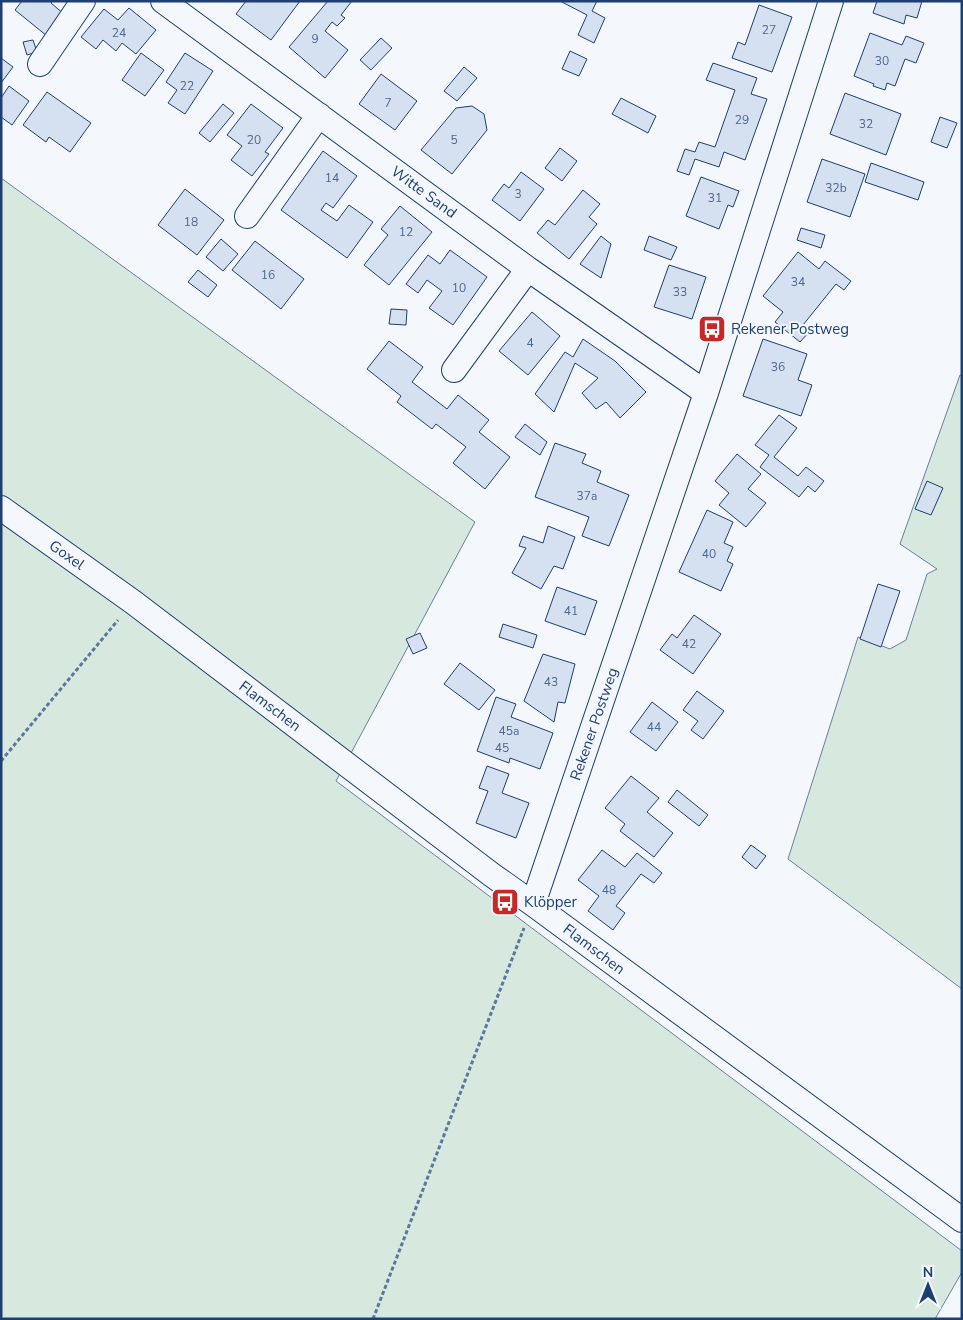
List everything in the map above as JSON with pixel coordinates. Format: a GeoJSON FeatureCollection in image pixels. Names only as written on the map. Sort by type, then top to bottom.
{"type":"FeatureCollection","features":[{"type":"Feature","properties":{"kind":"street"},"geometry":{"type":"LineString","coordinates":[[40,64],[83,1]]}},
{"type":"Feature","properties":{"kind":"street","name":"Witte Sand"},"geometry":{"type":"LineString","coordinates":[[163,1],[528,269],[706,392]]}},
{"type":"Feature","properties":{"kind":"street","name":"Rekener Postweg"},"geometry":{"type":"LineString","coordinates":[[534,904],[706,392],[831,1]]}},
{"type":"Feature","properties":{"kind":"street"},"geometry":{"type":"LineString","coordinates":[[247,216],[319,115]]}},
{"type":"Feature","properties":{"kind":"street"},"geometry":{"type":"LineString","coordinates":[[454,370],[528,269]]}},
{"type":"Feature","properties":{"kind":"street","name":"Goxel"},"geometry":{"type":"LineString","coordinates":[[1,508],[133,602]]}},
{"type":"Feature","properties":{"kind":"street","name":"Flamschen"},"geometry":{"type":"LineString","coordinates":[[133,602],[492,875],[962,1220]]}},
{"type":"Feature","properties":{"kind":"path"},"geometry":{"type":"LineString","coordinates":[[1,761],[133,602]]}},
{"type":"Feature","properties":{"kind":"path"},"geometry":{"type":"LineString","coordinates":[[373,1319],[534,904]]}},
{"type":"Feature","properties":{"kind":"shaded area"},"geometry":{"type":"Polygon","coordinates":[[[1,178],[475,522],[336,781],[962,1251],[962,1272],[935,1319],[1,1319],[1,178]]]}},
{"type":"Feature","properties":{"kind":"shaded area"},"geometry":{"type":"Polygon","coordinates":[[[960,375],[962,376],[962,989],[788,859],[858,637],[890,649],[906,640],[927,574],[937,569],[900,544],[960,375]]]}},
{"type":"Feature","properties":{"kind":"building"},"geometry":{"type":"Polygon","coordinates":[[[22,1],[52,1],[51,3],[65,15],[47,36],[15,10],[22,1]]]}},
{"type":"Feature","properties":{"kind":"building"},"geometry":{"type":"Polygon","coordinates":[[[246,1],[300,1],[271,40],[236,14],[246,1]]]}},
{"type":"Feature","properties":{"kind":"building"},"geometry":{"type":"Polygon","coordinates":[[[328,1],[352,1],[341,15],[345,18],[337,26],[332,22],[325,31],[348,50],[325,78],[289,47],[328,1]]]}},
{"type":"Feature","properties":{"kind":"building"},"geometry":{"type":"Polygon","coordinates":[[[560,1],[597,1],[592,11],[605,18],[594,43],[578,35],[587,15],[560,1]]]}},
{"type":"Feature","properties":{"kind":"building"},"geometry":{"type":"Polygon","coordinates":[[[877,1],[922,1],[917,18],[906,15],[904,24],[873,13],[877,1]]]}},
{"type":"Feature","properties":{"kind":"building"},"geometry":{"type":"Polygon","coordinates":[[[759,5],[792,17],[772,72],[732,58],[738,42],[745,45],[759,5]]]}},
{"type":"Feature","properties":{"kind":"building"},"geometry":{"type":"Polygon","coordinates":[[[129,8],[156,30],[136,54],[122,43],[116,51],[103,40],[96,49],[81,37],[104,9],[118,20],[129,8]]]}},
{"type":"Feature","properties":{"kind":"building"},"geometry":{"type":"Polygon","coordinates":[[[870,33],[902,45],[906,36],[924,43],[916,63],[905,59],[895,86],[887,83],[885,90],[854,76],[870,33]]]}},
{"type":"Feature","properties":{"kind":"building"},"geometry":{"type":"Polygon","coordinates":[[[381,38],[392,48],[371,70],[360,60],[381,38]]]}},
{"type":"Feature","properties":{"kind":"building"},"geometry":{"type":"Polygon","coordinates":[[[33,40],[37,52],[27,55],[23,42],[33,40]]]}},
{"type":"Feature","properties":{"kind":"building"},"geometry":{"type":"Polygon","coordinates":[[[570,51],[587,59],[579,76],[562,69],[570,51]]]}},
{"type":"Feature","properties":{"kind":"building"},"geometry":{"type":"Polygon","coordinates":[[[141,53],[164,70],[145,96],[122,80],[141,53]]]}},
{"type":"Feature","properties":{"kind":"building"},"geometry":{"type":"Polygon","coordinates":[[[185,53],[213,71],[185,114],[168,103],[177,90],[166,82],[185,53]]]}},
{"type":"Feature","properties":{"kind":"building"},"geometry":{"type":"Polygon","coordinates":[[[1,58],[13,67],[1,83],[1,58]]]}},
{"type":"Feature","properties":{"kind":"building"},"geometry":{"type":"Polygon","coordinates":[[[713,63],[757,78],[751,94],[767,99],[745,160],[724,152],[719,167],[695,159],[689,175],[677,171],[685,149],[695,152],[699,142],[715,147],[735,90],[706,80],[713,63]]]}},
{"type":"Feature","properties":{"kind":"building"},"geometry":{"type":"Polygon","coordinates":[[[464,67],[477,78],[457,101],[444,91],[464,67]]]}},
{"type":"Feature","properties":{"kind":"building"},"geometry":{"type":"Polygon","coordinates":[[[381,74],[417,101],[395,130],[359,104],[381,74]]]}},
{"type":"Feature","properties":{"kind":"building"},"geometry":{"type":"Polygon","coordinates":[[[9,86],[29,101],[12,125],[1,117],[1,98],[9,86]]]}},
{"type":"Feature","properties":{"kind":"building"},"geometry":{"type":"Polygon","coordinates":[[[47,92],[91,123],[70,152],[49,137],[46,142],[23,125],[47,92]]]}},
{"type":"Feature","properties":{"kind":"building"},"geometry":{"type":"Polygon","coordinates":[[[845,93],[901,114],[886,155],[830,134],[845,93]]]}},
{"type":"Feature","properties":{"kind":"building"},"geometry":{"type":"Polygon","coordinates":[[[621,98],[656,116],[648,133],[612,114],[621,98]]]}},
{"type":"Feature","properties":{"kind":"building"},"geometry":{"type":"Polygon","coordinates":[[[223,104],[234,113],[210,142],[199,133],[223,104]]]}},
{"type":"Feature","properties":{"kind":"building"},"geometry":{"type":"Polygon","coordinates":[[[251,104],[283,128],[265,152],[269,154],[252,176],[231,160],[242,146],[227,135],[251,104]]]}},
{"type":"Feature","properties":{"kind":"building"},"geometry":{"type":"Polygon","coordinates":[[[472,106],[484,114],[487,130],[452,174],[421,150],[456,108],[472,106]]]}},
{"type":"Feature","properties":{"kind":"building"},"geometry":{"type":"Polygon","coordinates":[[[940,117],[957,123],[947,148],[931,142],[940,117]]]}},
{"type":"Feature","properties":{"kind":"building"},"geometry":{"type":"Polygon","coordinates":[[[560,148],[577,161],[562,181],[545,168],[560,148]]]}},
{"type":"Feature","properties":{"kind":"building"},"geometry":{"type":"Polygon","coordinates":[[[323,151],[357,176],[333,208],[326,203],[321,210],[337,221],[349,205],[373,222],[347,258],[281,210],[323,151]]]}},
{"type":"Feature","properties":{"kind":"building"},"geometry":{"type":"Polygon","coordinates":[[[822,159],[865,174],[850,217],[807,202],[822,159]]]}},
{"type":"Feature","properties":{"kind":"building"},"geometry":{"type":"Polygon","coordinates":[[[871,163],[924,182],[918,200],[865,182],[871,163]]]}},
{"type":"Feature","properties":{"kind":"building"},"geometry":{"type":"Polygon","coordinates":[[[521,172],[544,189],[520,221],[492,200],[504,184],[509,188],[521,172]]]}},
{"type":"Feature","properties":{"kind":"building"},"geometry":{"type":"Polygon","coordinates":[[[701,177],[739,191],[733,207],[728,205],[719,229],[686,216],[701,177]]]}},
{"type":"Feature","properties":{"kind":"building"},"geometry":{"type":"Polygon","coordinates":[[[185,189],[224,220],[197,255],[158,225],[185,189]]]}},
{"type":"Feature","properties":{"kind":"building"},"geometry":{"type":"Polygon","coordinates":[[[583,190],[600,204],[589,217],[597,224],[569,259],[537,233],[548,220],[555,225],[583,190]]]}},
{"type":"Feature","properties":{"kind":"building"},"geometry":{"type":"Polygon","coordinates":[[[400,206],[432,232],[389,285],[364,265],[388,235],[381,229],[400,206]]]}},
{"type":"Feature","properties":{"kind":"building"},"geometry":{"type":"Polygon","coordinates":[[[801,228],[825,235],[821,248],[797,240],[801,228]]]}},
{"type":"Feature","properties":{"kind":"building"},"geometry":{"type":"Polygon","coordinates":[[[601,236],[611,244],[601,278],[580,264],[601,236]]]}},
{"type":"Feature","properties":{"kind":"building"},"geometry":{"type":"Polygon","coordinates":[[[649,236],[677,247],[671,260],[644,250],[649,236]]]}},
{"type":"Feature","properties":{"kind":"building"},"geometry":{"type":"Polygon","coordinates":[[[221,239],[238,254],[223,271],[206,257],[221,239]]]}},
{"type":"Feature","properties":{"kind":"building"},"geometry":{"type":"Polygon","coordinates":[[[255,241],[304,279],[281,309],[232,270],[255,241]]]}},
{"type":"Feature","properties":{"kind":"building"},"geometry":{"type":"Polygon","coordinates":[[[450,250],[487,277],[453,325],[429,308],[442,291],[427,280],[418,293],[406,284],[428,255],[440,264],[450,250]]]}},
{"type":"Feature","properties":{"kind":"building"},"geometry":{"type":"Polygon","coordinates":[[[798,252],[819,269],[825,261],[851,281],[844,290],[836,284],[803,325],[810,331],[800,342],[775,322],[783,312],[763,296],[798,252]]]}},
{"type":"Feature","properties":{"kind":"building"},"geometry":{"type":"Polygon","coordinates":[[[669,265],[706,277],[692,319],[654,307],[669,265]]]}},
{"type":"Feature","properties":{"kind":"building"},"geometry":{"type":"Polygon","coordinates":[[[198,270],[217,285],[208,297],[188,282],[198,270]]]}},
{"type":"Feature","properties":{"kind":"building"},"geometry":{"type":"Polygon","coordinates":[[[391,309],[407,310],[406,325],[389,324],[391,309]]]}},
{"type":"Feature","properties":{"kind":"building"},"geometry":{"type":"Polygon","coordinates":[[[532,312],[560,336],[528,375],[499,351],[532,312]]]}},
{"type":"Feature","properties":{"kind":"building"},"geometry":{"type":"Polygon","coordinates":[[[583,339],[615,361],[646,392],[620,418],[606,402],[596,409],[582,393],[598,378],[575,363],[554,412],[535,394],[565,352],[573,357],[583,339]]]}},
{"type":"Feature","properties":{"kind":"building"},"geometry":{"type":"Polygon","coordinates":[[[763,339],[807,354],[798,380],[812,385],[801,416],[743,396],[763,339]]]}},
{"type":"Feature","properties":{"kind":"building"},"geometry":{"type":"Polygon","coordinates":[[[389,341],[423,367],[412,382],[447,409],[458,395],[489,420],[479,432],[510,457],[485,489],[453,463],[466,447],[436,424],[432,429],[397,402],[401,396],[367,369],[389,341]]]}},
{"type":"Feature","properties":{"kind":"building"},"geometry":{"type":"Polygon","coordinates":[[[779,415],[797,428],[774,457],[798,476],[806,467],[824,481],[815,492],[808,486],[799,497],[760,467],[769,455],[755,445],[779,415]]]}},
{"type":"Feature","properties":{"kind":"building"},"geometry":{"type":"Polygon","coordinates":[[[525,424],[547,442],[540,455],[515,437],[525,424]]]}},
{"type":"Feature","properties":{"kind":"building"},"geometry":{"type":"Polygon","coordinates":[[[555,443],[586,454],[582,463],[601,471],[597,482],[629,495],[609,546],[582,536],[589,517],[535,497],[555,443]]]}},
{"type":"Feature","properties":{"kind":"building"},"geometry":{"type":"Polygon","coordinates":[[[737,454],[761,474],[748,489],[766,503],[746,527],[719,505],[729,493],[715,481],[737,454]]]}},
{"type":"Feature","properties":{"kind":"building"},"geometry":{"type":"Polygon","coordinates":[[[927,481],[943,488],[931,515],[915,509],[927,481]]]}},
{"type":"Feature","properties":{"kind":"building"},"geometry":{"type":"Polygon","coordinates":[[[707,510],[733,522],[724,543],[733,547],[727,561],[733,564],[721,591],[679,572],[707,510]]]}},
{"type":"Feature","properties":{"kind":"building"},"geometry":{"type":"Polygon","coordinates":[[[548,526],[575,537],[563,569],[554,566],[541,589],[512,573],[526,548],[519,546],[523,536],[543,543],[548,526]]]}},
{"type":"Feature","properties":{"kind":"building"},"geometry":{"type":"Polygon","coordinates":[[[878,584],[900,591],[881,647],[860,639],[878,584]]]}},
{"type":"Feature","properties":{"kind":"building"},"geometry":{"type":"Polygon","coordinates":[[[557,587],[597,601],[585,635],[545,621],[557,587]]]}},
{"type":"Feature","properties":{"kind":"building"},"geometry":{"type":"Polygon","coordinates":[[[694,615],[721,634],[693,674],[660,650],[672,634],[677,638],[694,615]]]}},
{"type":"Feature","properties":{"kind":"building"},"geometry":{"type":"Polygon","coordinates":[[[503,624],[537,635],[533,648],[499,637],[503,624]]]}},
{"type":"Feature","properties":{"kind":"building"},"geometry":{"type":"Polygon","coordinates":[[[420,633],[427,648],[413,654],[406,639],[420,633]]]}},
{"type":"Feature","properties":{"kind":"building"},"geometry":{"type":"Polygon","coordinates":[[[543,654],[575,664],[565,703],[558,702],[554,722],[524,701],[543,654]]]}},
{"type":"Feature","properties":{"kind":"building"},"geometry":{"type":"Polygon","coordinates":[[[460,663],[495,690],[479,710],[444,684],[460,663]]]}},
{"type":"Feature","properties":{"kind":"building"},"geometry":{"type":"Polygon","coordinates":[[[697,691],[724,711],[703,739],[691,730],[698,721],[683,710],[697,691]]]}},
{"type":"Feature","properties":{"kind":"building"},"geometry":{"type":"Polygon","coordinates":[[[496,697],[516,704],[511,717],[553,733],[540,769],[510,758],[509,763],[477,751],[496,697]]]}},
{"type":"Feature","properties":{"kind":"building"},"geometry":{"type":"Polygon","coordinates":[[[652,702],[678,722],[656,751],[630,732],[652,702]]]}},
{"type":"Feature","properties":{"kind":"building"},"geometry":{"type":"Polygon","coordinates":[[[487,766],[509,774],[502,793],[529,803],[516,838],[476,823],[488,791],[479,788],[487,766]]]}},
{"type":"Feature","properties":{"kind":"building"},"geometry":{"type":"Polygon","coordinates":[[[631,776],[659,798],[647,812],[673,833],[654,857],[620,831],[625,824],[605,808],[631,776]]]}},
{"type":"Feature","properties":{"kind":"building"},"geometry":{"type":"Polygon","coordinates":[[[677,790],[708,815],[699,826],[668,802],[677,790]]]}},
{"type":"Feature","properties":{"kind":"building"},"geometry":{"type":"Polygon","coordinates":[[[751,845],[766,856],[756,869],[742,857],[751,845]]]}},
{"type":"Feature","properties":{"kind":"building"},"geometry":{"type":"Polygon","coordinates":[[[602,850],[625,867],[637,853],[662,873],[654,883],[641,874],[616,906],[625,913],[613,930],[588,911],[599,896],[578,880],[602,850]]]}},
{"type":"Feature","properties":{"kind":"place","name":"Rekener Postweg"},"geometry":{"type":"Point","coordinates":[712,329]}},
{"type":"Feature","properties":{"kind":"place","name":"Klöpper"},"geometry":{"type":"Point","coordinates":[505,902]}}]}
